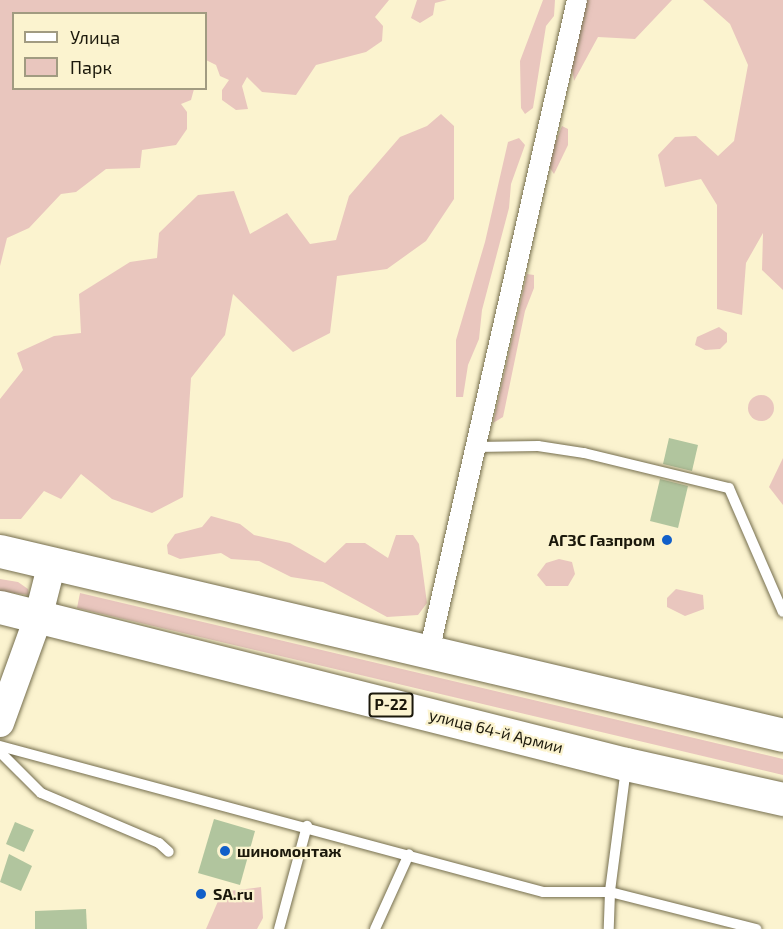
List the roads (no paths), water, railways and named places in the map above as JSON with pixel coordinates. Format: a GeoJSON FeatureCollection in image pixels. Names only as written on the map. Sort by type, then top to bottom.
{"type":"FeatureCollection","features":[{"type":"Feature","properties":{"kind":"highway"},"geometry":{"type":"LineString","coordinates":[[0,551],[783,735]]}},
{"type":"Feature","properties":{"kind":"highway","name":"улица 64-й Армии"},"geometry":{"type":"LineString","coordinates":[[0,607],[626,764],[783,799]]}},
{"type":"Feature","properties":{"kind":"main road"},"geometry":{"type":"LineString","coordinates":[[0,723],[38,618],[52,563]]}},
{"type":"Feature","properties":{"kind":"street"},"geometry":{"type":"LineString","coordinates":[[429,651],[576,0]]}},
{"type":"Feature","properties":{"kind":"lane"},"geometry":{"type":"LineString","coordinates":[[476,447],[538,446],[584,453],[729,488],[783,612]]}},
{"type":"Feature","properties":{"kind":"lane"},"geometry":{"type":"LineString","coordinates":[[0,746],[307,826],[543,892],[610,892],[756,929]]}},
{"type":"Feature","properties":{"kind":"lane"},"geometry":{"type":"LineString","coordinates":[[0,752],[41,793],[159,843],[169,852]]}},
{"type":"Feature","properties":{"kind":"lane"},"geometry":{"type":"LineString","coordinates":[[609,929],[610,892],[626,764]]}},
{"type":"Feature","properties":{"kind":"lane"},"geometry":{"type":"LineString","coordinates":[[279,929],[307,826]]}},
{"type":"Feature","properties":{"kind":"lane"},"geometry":{"type":"LineString","coordinates":[[375,929],[409,854]]}},
{"type":"Feature","properties":{"kind":"place","name":"АГЗС Газпром"},"geometry":{"type":"Point","coordinates":[667,540]}},
{"type":"Feature","properties":{"kind":"place","name":"шиномонтаж"},"geometry":{"type":"Point","coordinates":[225,851]}},
{"type":"Feature","properties":{"kind":"place","name":"SA.ru"},"geometry":{"type":"Point","coordinates":[201,894]}}]}
